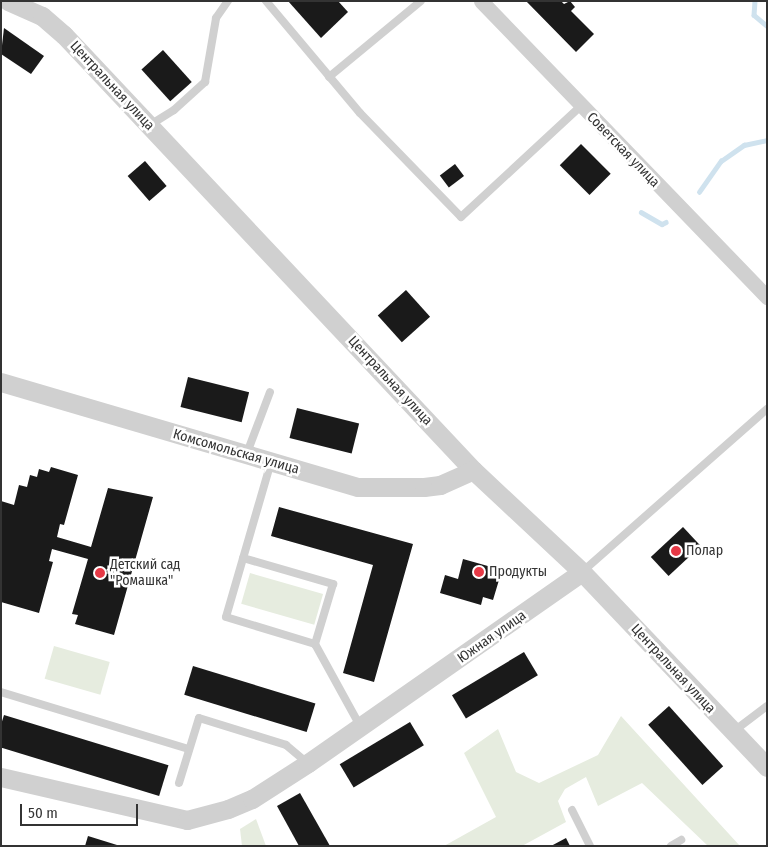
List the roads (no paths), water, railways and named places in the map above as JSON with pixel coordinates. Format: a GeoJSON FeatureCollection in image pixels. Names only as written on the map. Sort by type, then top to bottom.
{"type":"FeatureCollection","features":[{"type":"Feature","properties":{"kind":"street","name":"Центральная улица"},"geometry":{"type":"LineString","coordinates":[[8,1],[42,16],[64,35],[473,470],[582,572],[767,767]]}},
{"type":"Feature","properties":{"kind":"street","name":"Советская улица"},"geometry":{"type":"LineString","coordinates":[[481,1],[767,297]]}},
{"type":"Feature","properties":{"kind":"street","name":"Комсомольская улица"},"geometry":{"type":"LineString","coordinates":[[1,382],[358,487],[394,489],[440,485],[473,470]]}},
{"type":"Feature","properties":{"kind":"street","name":"Южная улица"},"geometry":{"type":"LineString","coordinates":[[1,777],[187,820],[252,799],[361,728],[582,572]]}},
{"type":"Feature","properties":{"kind":"lane"},"geometry":{"type":"LineString","coordinates":[[149,125],[174,110],[205,82],[216,18],[228,1]]}},
{"type":"Feature","properties":{"kind":"lane"},"geometry":{"type":"LineString","coordinates":[[266,1],[329,76],[461,217],[581,106]]}},
{"type":"Feature","properties":{"kind":"lane"},"geometry":{"type":"LineString","coordinates":[[329,76],[421,1]]}},
{"type":"Feature","properties":{"kind":"lane"},"geometry":{"type":"LineString","coordinates":[[246,455],[270,392]]}},
{"type":"Feature","properties":{"kind":"lane","name":"Южная улица"},"geometry":{"type":"LineString","coordinates":[[582,572],[767,409]]}},
{"type":"Feature","properties":{"kind":"lane"},"geometry":{"type":"LineString","coordinates":[[271,462],[226,617],[315,644],[361,728]]}},
{"type":"Feature","properties":{"kind":"lane"},"geometry":{"type":"LineString","coordinates":[[243,558],[333,584],[315,644]]}},
{"type":"Feature","properties":{"kind":"lane"},"geometry":{"type":"LineString","coordinates":[[1,692],[189,749]]}},
{"type":"Feature","properties":{"kind":"lane"},"geometry":{"type":"LineString","coordinates":[[732,732],[767,706]]}},
{"type":"Feature","properties":{"kind":"lane"},"geometry":{"type":"LineString","coordinates":[[179,783],[199,718],[286,746],[308,763]]}},
{"type":"Feature","properties":{"kind":"lane"},"geometry":{"type":"LineString","coordinates":[[572,810],[590,846]]}},
{"type":"Feature","properties":{"kind":"lane"},"geometry":{"type":"LineString","coordinates":[[670,846],[681,840]]}},
{"type":"Feature","properties":{"kind":"waterway"},"geometry":{"type":"LineString","coordinates":[[755,1],[754,15],[767,26]]}},
{"type":"Feature","properties":{"kind":"waterway"},"geometry":{"type":"LineString","coordinates":[[699,192],[721,161],[744,145],[767,140]]}},
{"type":"Feature","properties":{"kind":"waterway"},"geometry":{"type":"LineString","coordinates":[[641,212],[662,224],[666,222]]}},
{"type":"Feature","properties":{"kind":"place","name":"Полар"},"geometry":{"type":"Point","coordinates":[676,551]}},
{"type":"Feature","properties":{"kind":"place","name":"Продукты"},"geometry":{"type":"Point","coordinates":[479,572]}},
{"type":"Feature","properties":{"kind":"place","name":"Детский сад \"Ромашка\""},"geometry":{"type":"Point","coordinates":[100,573]}}]}
